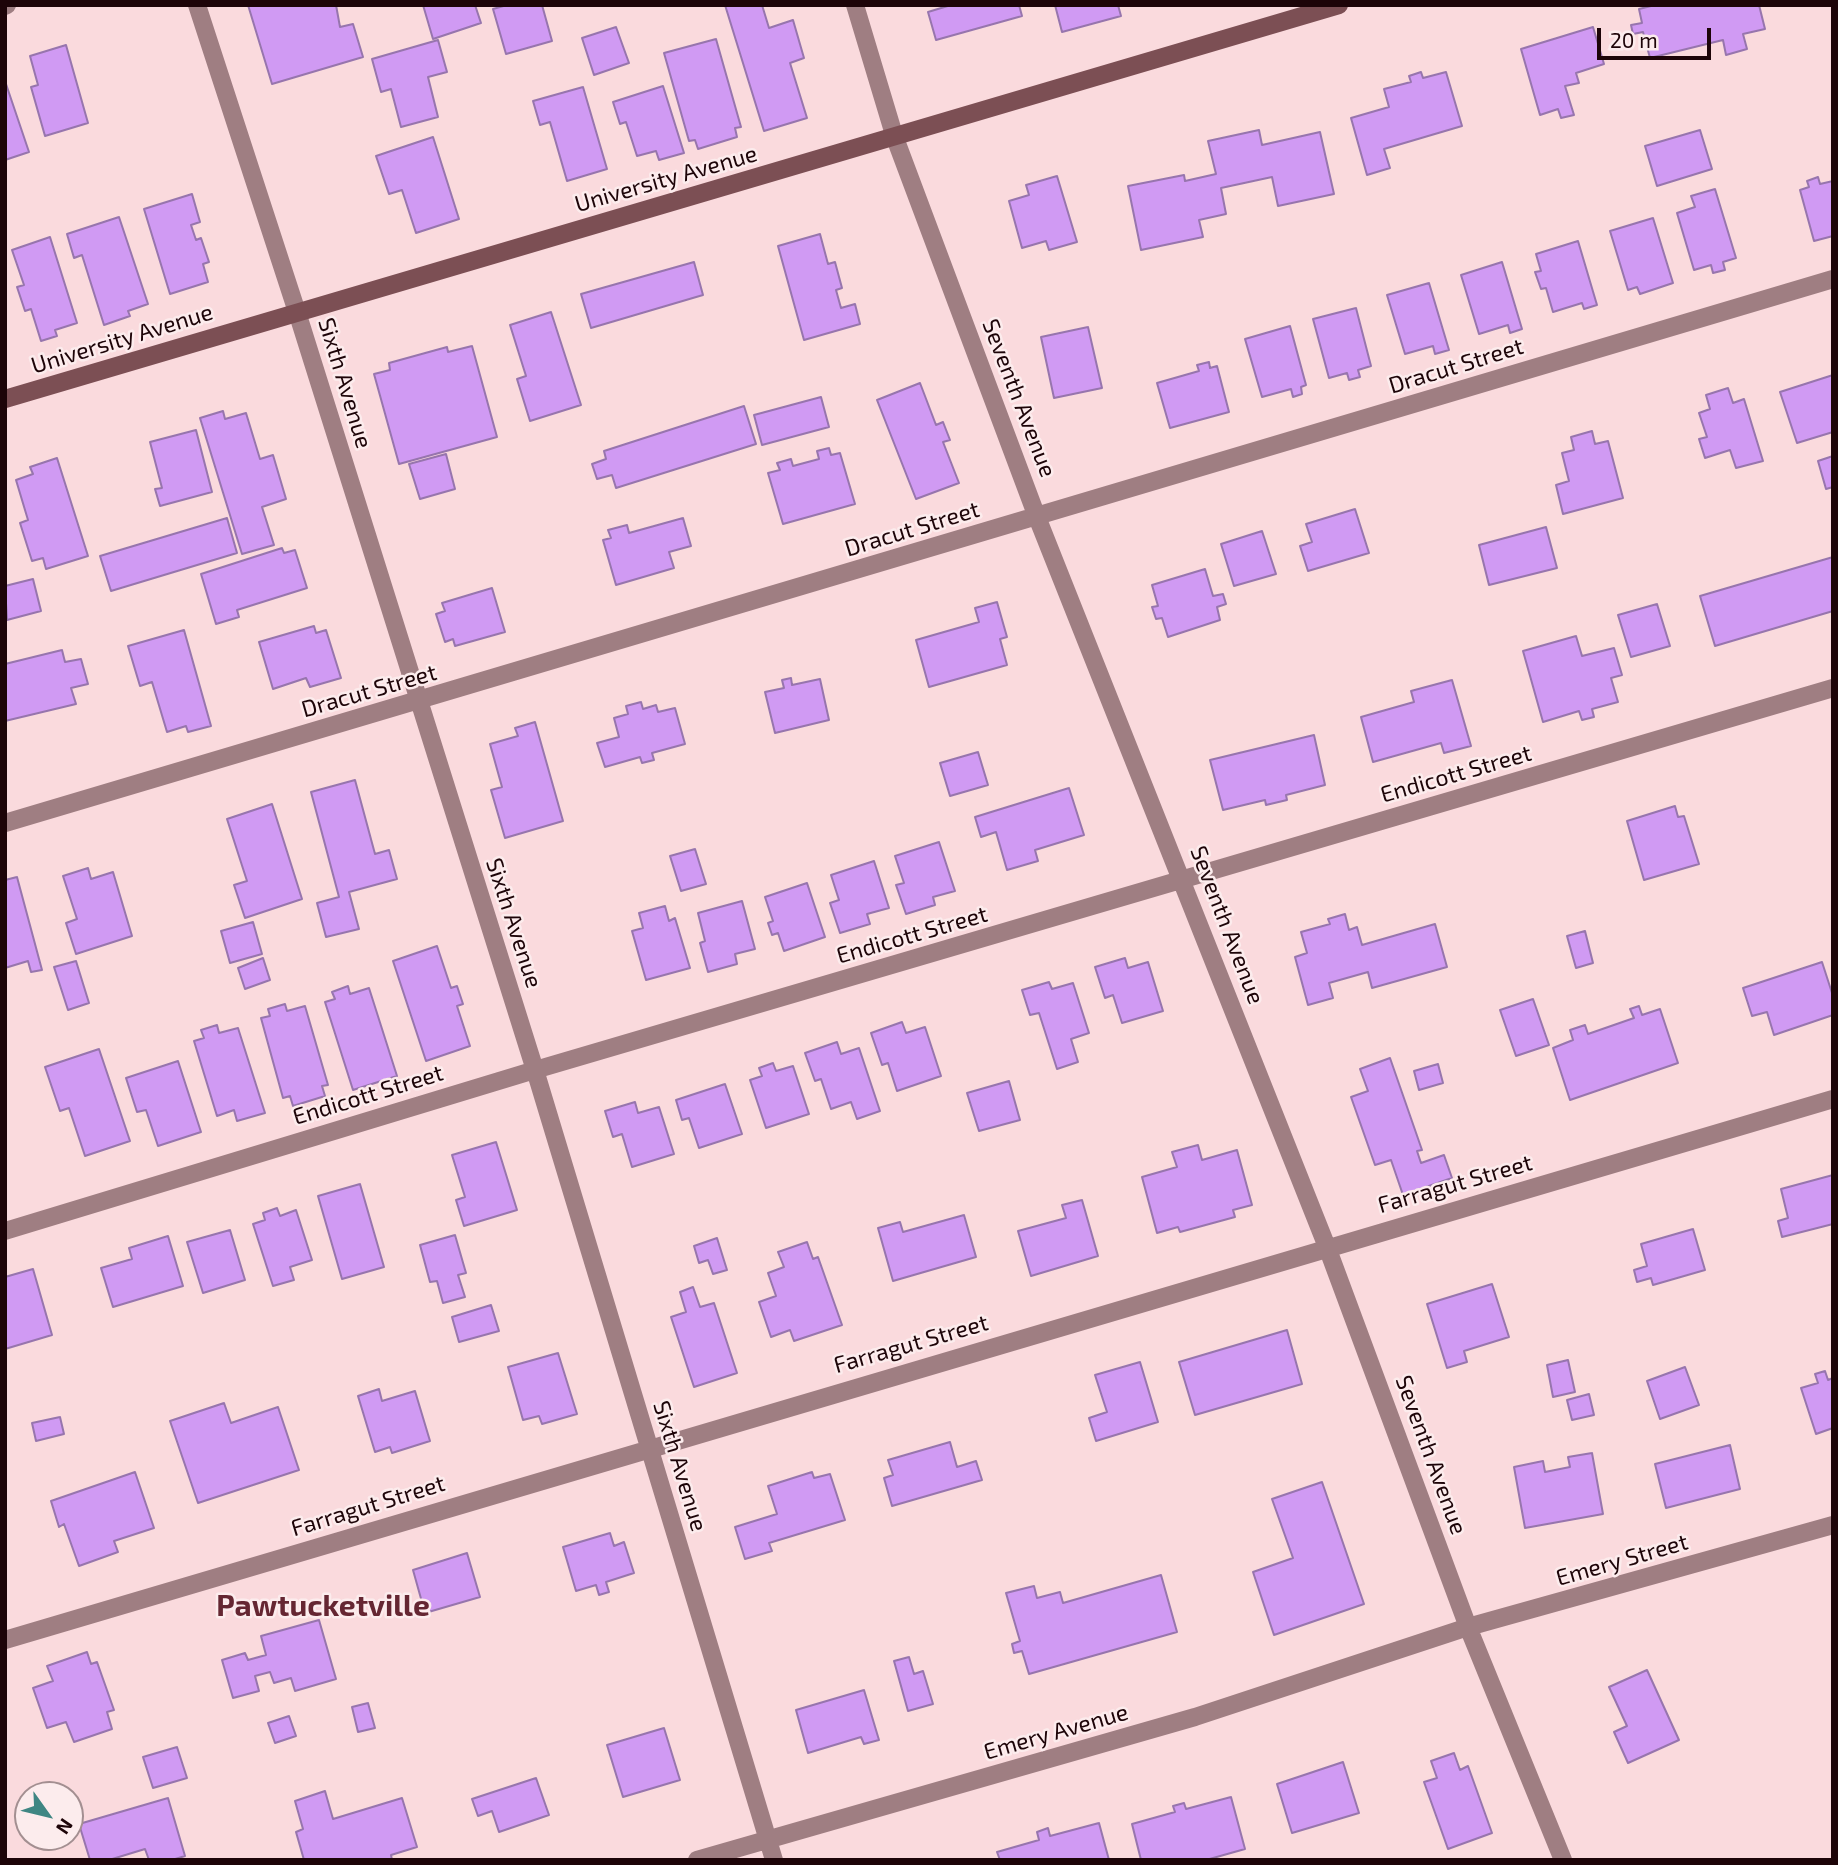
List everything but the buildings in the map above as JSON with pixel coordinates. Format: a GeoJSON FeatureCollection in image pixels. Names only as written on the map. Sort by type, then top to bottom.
{"type":"FeatureCollection","features":[{"type":"Feature","properties":{"kind":"main road","name":"University Avenue"},"geometry":{"type":"LineString","coordinates":[[5,399],[1339,5]]}},
{"type":"Feature","properties":{"kind":"street","name":"Sixth Avenue"},"geometry":{"type":"LineString","coordinates":[[197,5],[297,312],[417,702],[535,1070],[774,1860]]}},
{"type":"Feature","properties":{"kind":"street","name":"Seventh Avenue"},"geometry":{"type":"LineString","coordinates":[[855,5],[895,138],[1037,517],[1327,1247],[1468,1627],[1563,1860]]}},
{"type":"Feature","properties":{"kind":"street","name":"Dracut Street"},"geometry":{"type":"LineString","coordinates":[[5,822],[417,702],[1833,279]]}},
{"type":"Feature","properties":{"kind":"street","name":"Endicott Street"},"geometry":{"type":"LineString","coordinates":[[5,1231],[535,1070],[1833,688]]}},
{"type":"Feature","properties":{"kind":"street","name":"Farragut Street"},"geometry":{"type":"LineString","coordinates":[[5,1640],[649,1447],[1833,1099]]}},
{"type":"Feature","properties":{"kind":"street","name":"Emery Street"},"geometry":{"type":"LineString","coordinates":[[1424,1641],[1833,1525]]}},
{"type":"Feature","properties":{"kind":"street","name":"Emery Avenue"},"geometry":{"type":"LineString","coordinates":[[697,1860],[1195,1717],[1424,1641]]}},
{"type":"Feature","properties":{"kind":"district","name":"Pawtucketville"},"geometry":{"type":"Point","coordinates":[323,1606]}}]}
